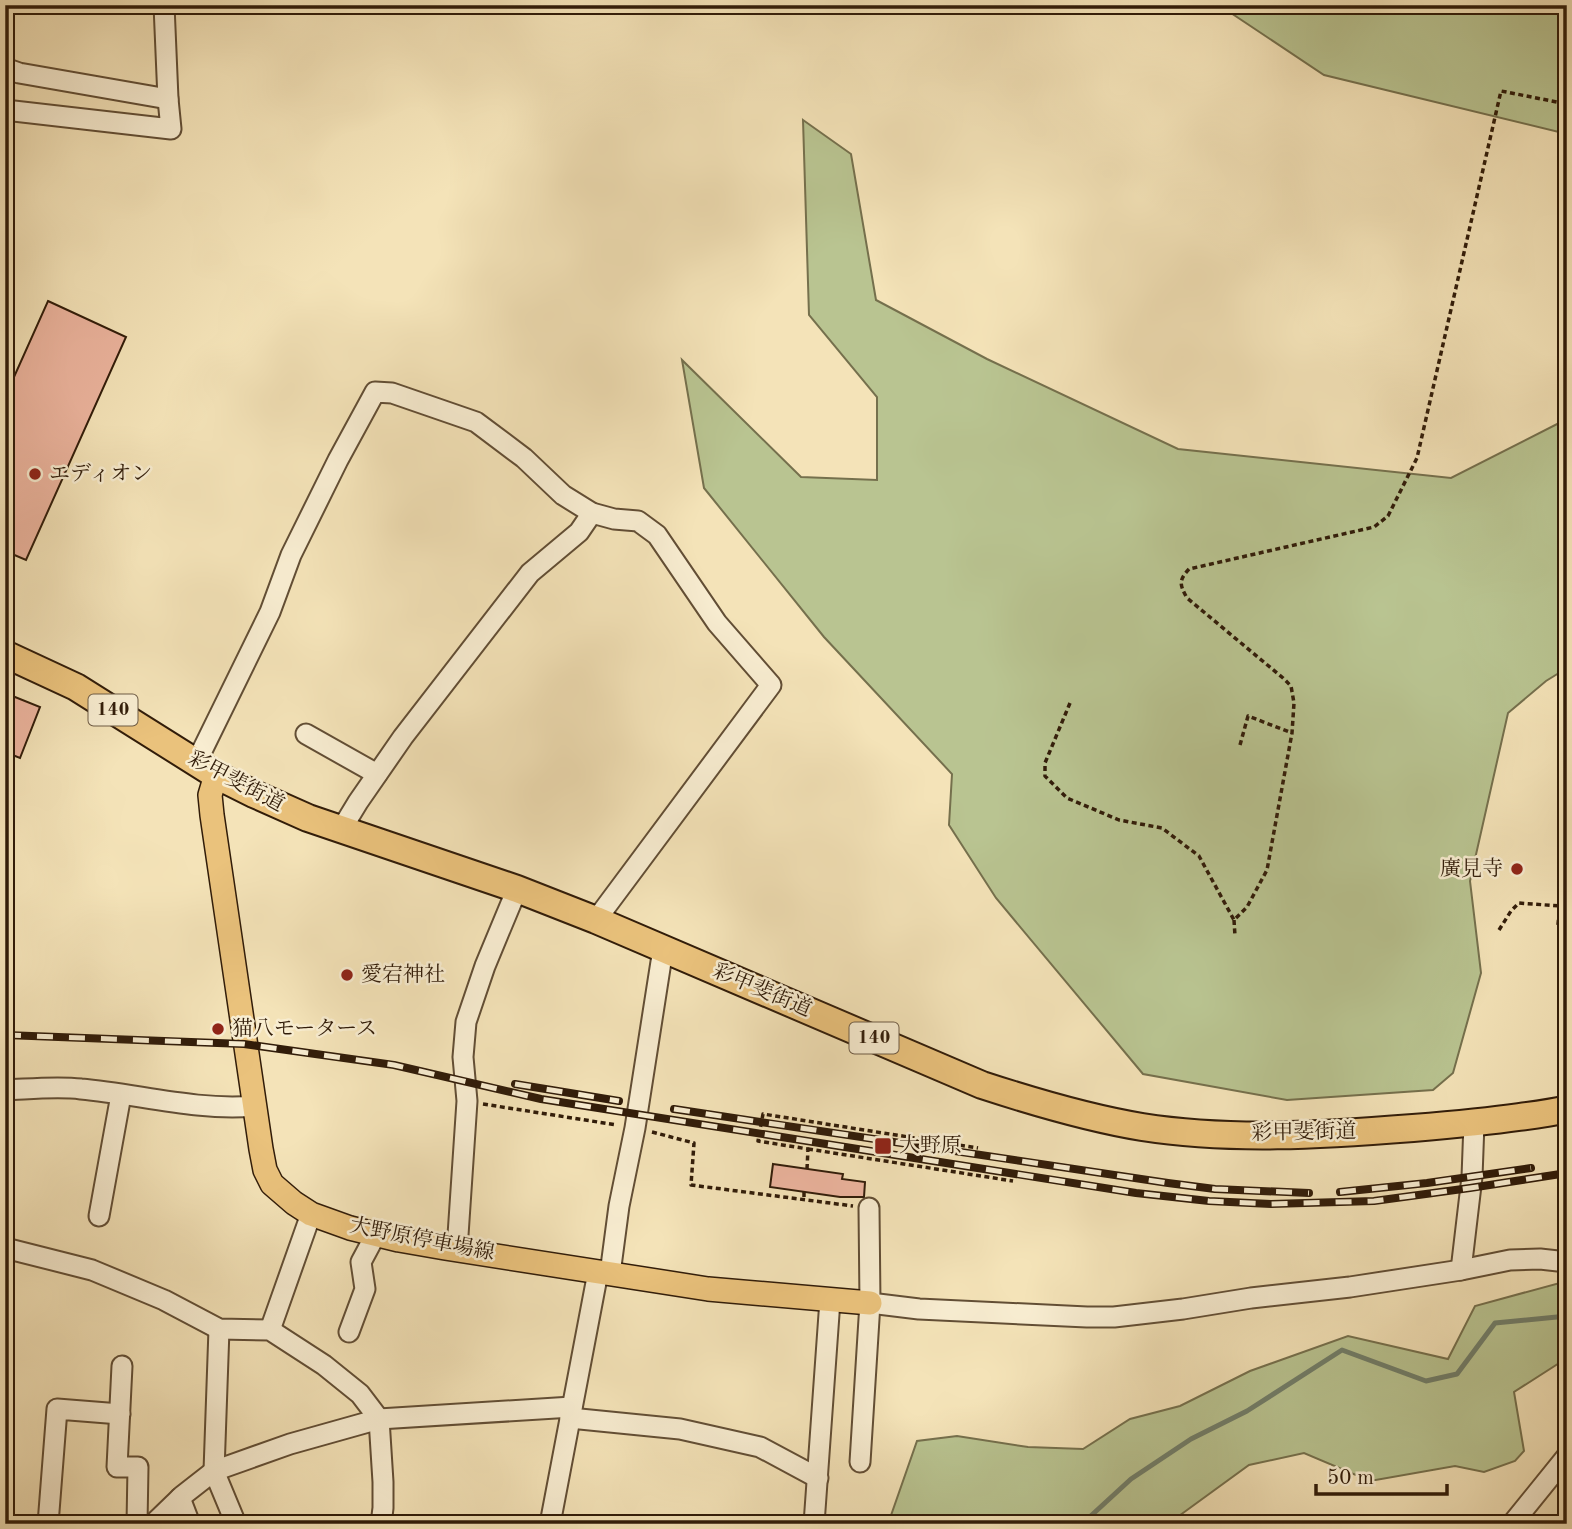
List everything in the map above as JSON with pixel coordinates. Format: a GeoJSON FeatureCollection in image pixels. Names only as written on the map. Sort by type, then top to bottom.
{"type":"FeatureCollection","features":[{"type":"Feature","properties":{"kind":"highway","name":"彩甲斐街道"},"geometry":{"type":"LineString","coordinates":[[5,653],[76,687],[206,769],[287,809],[517,889],[596,920],[982,1085],[1029,1100],[1142,1127],[1212,1134],[1300,1136],[1475,1124],[1567,1109]]}},
{"type":"Feature","properties":{"kind":"main road","name":"大野原停車場線"},"geometry":{"type":"LineString","coordinates":[[206,769],[230,950],[265,1170],[272,1184],[293,1203],[311,1214],[350,1228],[457,1250],[708,1289],[870,1303]]}},
{"type":"Feature","properties":{"kind":"street"},"geometry":{"type":"LineString","coordinates":[[5,110],[172,129],[159,7]]}},
{"type":"Feature","properties":{"kind":"street"},"geometry":{"type":"LineString","coordinates":[[5,68],[168,100]]}},
{"type":"Feature","properties":{"kind":"street"},"geometry":{"type":"LineString","coordinates":[[206,769],[291,555],[375,392],[392,393],[476,422],[524,458],[563,495],[592,513],[614,519],[638,521],[657,535],[718,623],[771,685],[596,920]]}},
{"type":"Feature","properties":{"kind":"street"},"geometry":{"type":"LineString","coordinates":[[341,830],[377,774],[436,692],[530,573],[579,532],[592,513]]}},
{"type":"Feature","properties":{"kind":"street"},"geometry":{"type":"LineString","coordinates":[[306,734],[377,774]]}},
{"type":"Feature","properties":{"kind":"street"},"geometry":{"type":"LineString","coordinates":[[457,1250],[467,1101],[463,1057],[467,1022],[485,966],[517,889]]}},
{"type":"Feature","properties":{"kind":"street"},"geometry":{"type":"LineString","coordinates":[[551,1524],[571,1413],[635,1128],[663,949]]}},
{"type":"Feature","properties":{"kind":"street"},"geometry":{"type":"LineString","coordinates":[[5,1090],[80,1088],[230,1108],[254,1107]]}},
{"type":"Feature","properties":{"kind":"street"},"geometry":{"type":"LineString","coordinates":[[99,1216],[121,1095]]}},
{"type":"Feature","properties":{"kind":"street"},"geometry":{"type":"LineString","coordinates":[[1461,1270],[1475,1124]]}},
{"type":"Feature","properties":{"kind":"street"},"geometry":{"type":"LineString","coordinates":[[860,1462],[870,1303],[869,1209]]}},
{"type":"Feature","properties":{"kind":"street"},"geometry":{"type":"LineString","coordinates":[[270,1329],[311,1214]]}},
{"type":"Feature","properties":{"kind":"street"},"geometry":{"type":"LineString","coordinates":[[349,1332],[365,1289],[361,1262],[376,1234]]}},
{"type":"Feature","properties":{"kind":"street"},"geometry":{"type":"LineString","coordinates":[[5,1248],[92,1270],[164,1300],[219,1329],[270,1329],[324,1366],[360,1394],[379,1419],[383,1482],[381,1524]]}},
{"type":"Feature","properties":{"kind":"street"},"geometry":{"type":"LineString","coordinates":[[870,1303],[931,1310],[1114,1317],[1350,1287],[1510,1260],[1567,1262]]}},
{"type":"Feature","properties":{"kind":"street"},"geometry":{"type":"LineString","coordinates":[[814,1524],[830,1300]]}},
{"type":"Feature","properties":{"kind":"street"},"geometry":{"type":"LineString","coordinates":[[219,1329],[214,1471],[236,1524]]}},
{"type":"Feature","properties":{"kind":"street"},"geometry":{"type":"LineString","coordinates":[[122,1366],[117,1467],[138,1467],[137,1524]]}},
{"type":"Feature","properties":{"kind":"street"},"geometry":{"type":"LineString","coordinates":[[48,1524],[57,1409],[120,1413]]}},
{"type":"Feature","properties":{"kind":"street"},"geometry":{"type":"LineString","coordinates":[[153,1524],[214,1471],[290,1444],[379,1419],[571,1413],[680,1429],[760,1447],[818,1478]]}},
{"type":"Feature","properties":{"kind":"street"},"geometry":{"type":"LineString","coordinates":[[1512,1524],[1567,1456]]}},
{"type":"Feature","properties":{"kind":"street"},"geometry":{"type":"LineString","coordinates":[[180,1498],[190,1524]]}},
{"type":"Feature","properties":{"kind":"path"},"geometry":{"type":"LineString","coordinates":[[1234,920],[1247,907],[1267,870],[1292,733],[1294,704],[1291,686],[1283,678],[1187,598],[1181,587],[1182,577],[1188,569],[1374,527],[1388,516],[1417,458],[1501,91],[1567,104]]}},
{"type":"Feature","properties":{"kind":"path"},"geometry":{"type":"LineString","coordinates":[[1070,703],[1045,763],[1045,776],[1067,798],[1119,820],[1162,828],[1199,856],[1234,920],[1235,936]]}},
{"type":"Feature","properties":{"kind":"path"},"geometry":{"type":"LineString","coordinates":[[1240,745],[1248,716],[1292,733]]}},
{"type":"Feature","properties":{"kind":"path"},"geometry":{"type":"LineString","coordinates":[[1558,925],[1567,826]]}},
{"type":"Feature","properties":{"kind":"path"},"geometry":{"type":"LineString","coordinates":[[1499,930],[1519,903],[1560,906]]}},
{"type":"Feature","properties":{"kind":"path"},"geometry":{"type":"LineString","coordinates":[[467,1101],[635,1128],[694,1143],[691,1185],[869,1209]]}},
{"type":"Feature","properties":{"kind":"path"},"geometry":{"type":"LineString","coordinates":[[978,1149],[763,1114],[758,1141],[1013,1181]]}},
{"type":"Feature","properties":{"kind":"path"},"geometry":{"type":"LineString","coordinates":[[807,1169],[808,1149]]}},
{"type":"Feature","properties":{"kind":"path"},"geometry":{"type":"LineString","coordinates":[[804,1192],[804,1200]]}},
{"type":"Feature","properties":{"kind":"green space"},"geometry":{"type":"Polygon","coordinates":[[[1219,5],[1567,5],[1567,134],[1324,75],[1219,5]]]}},
{"type":"Feature","properties":{"kind":"green space"},"geometry":{"type":"Polygon","coordinates":[[[803,120],[851,154],[876,300],[987,359],[1178,449],[1451,478],[1567,419],[1567,668],[1546,681],[1508,713],[1470,881],[1481,973],[1453,1073],[1433,1090],[1287,1100],[1143,1074],[996,898],[949,825],[952,774],[824,637],[704,488],[682,360],[801,477],[877,480],[877,397],[809,315],[803,120]]]}},
{"type":"Feature","properties":{"kind":"green space"},"geometry":{"type":"Polygon","coordinates":[[[1567,1281],[1567,1358],[1514,1392],[1524,1451],[1515,1461],[1484,1472],[1455,1466],[1370,1481],[1304,1453],[1249,1465],[1172,1521],[1150,1517],[1133,1524],[888,1524],[917,1441],[957,1436],[1028,1447],[1083,1449],[1130,1419],[1180,1406],[1250,1371],[1348,1336],[1448,1359],[1475,1306],[1567,1281]]]}},
{"type":"Feature","properties":{"kind":"building","name":"エディオン"},"geometry":{"type":"Polygon","coordinates":[[[48,301],[126,337],[26,560],[5,551],[5,397],[48,301]]]}},
{"type":"Feature","properties":{"kind":"building"},"geometry":{"type":"Polygon","coordinates":[[[5,693],[40,707],[20,758],[5,752],[5,693]]]}},
{"type":"Feature","properties":{"kind":"building","name":"大野原"},"geometry":{"type":"Polygon","coordinates":[[[773,1164],[843,1174],[842,1179],[865,1182],[864,1197],[840,1197],[770,1187],[773,1164]]]}},
{"type":"Feature","properties":{"kind":"waterway"},"geometry":{"type":"LineString","coordinates":[[1082,1524],[1131,1479],[1191,1439],[1247,1411],[1342,1350],[1426,1381],[1457,1374],[1495,1323],[1567,1316]]}},
{"type":"Feature","properties":{"kind":"railway"},"geometry":{"type":"LineString","coordinates":[[5,1035],[244,1044],[394,1065],[541,1099],[1136,1193],[1209,1201],[1271,1204],[1374,1201],[1567,1173]]}},
{"type":"Feature","properties":{"kind":"railway"},"geometry":{"type":"LineString","coordinates":[[515,1084],[619,1101]]}},
{"type":"Feature","properties":{"kind":"railway"},"geometry":{"type":"LineString","coordinates":[[674,1109],[1168,1183],[1215,1189],[1309,1193]]}},
{"type":"Feature","properties":{"kind":"railway"},"geometry":{"type":"LineString","coordinates":[[1340,1192],[1531,1168]]}},
{"type":"Feature","properties":{"kind":"place","name":"エディオン"},"geometry":{"type":"Point","coordinates":[35,474]}},
{"type":"Feature","properties":{"kind":"place","name":"廣見寺"},"geometry":{"type":"Point","coordinates":[1517,869]}},
{"type":"Feature","properties":{"kind":"place","name":"愛宕神社"},"geometry":{"type":"Point","coordinates":[347,975]}},
{"type":"Feature","properties":{"kind":"place","name":"猫八モータース"},"geometry":{"type":"Point","coordinates":[218,1029]}},
{"type":"Feature","properties":{"kind":"place","name":"大野原"},"geometry":{"type":"Point","coordinates":[883,1146]}}]}
